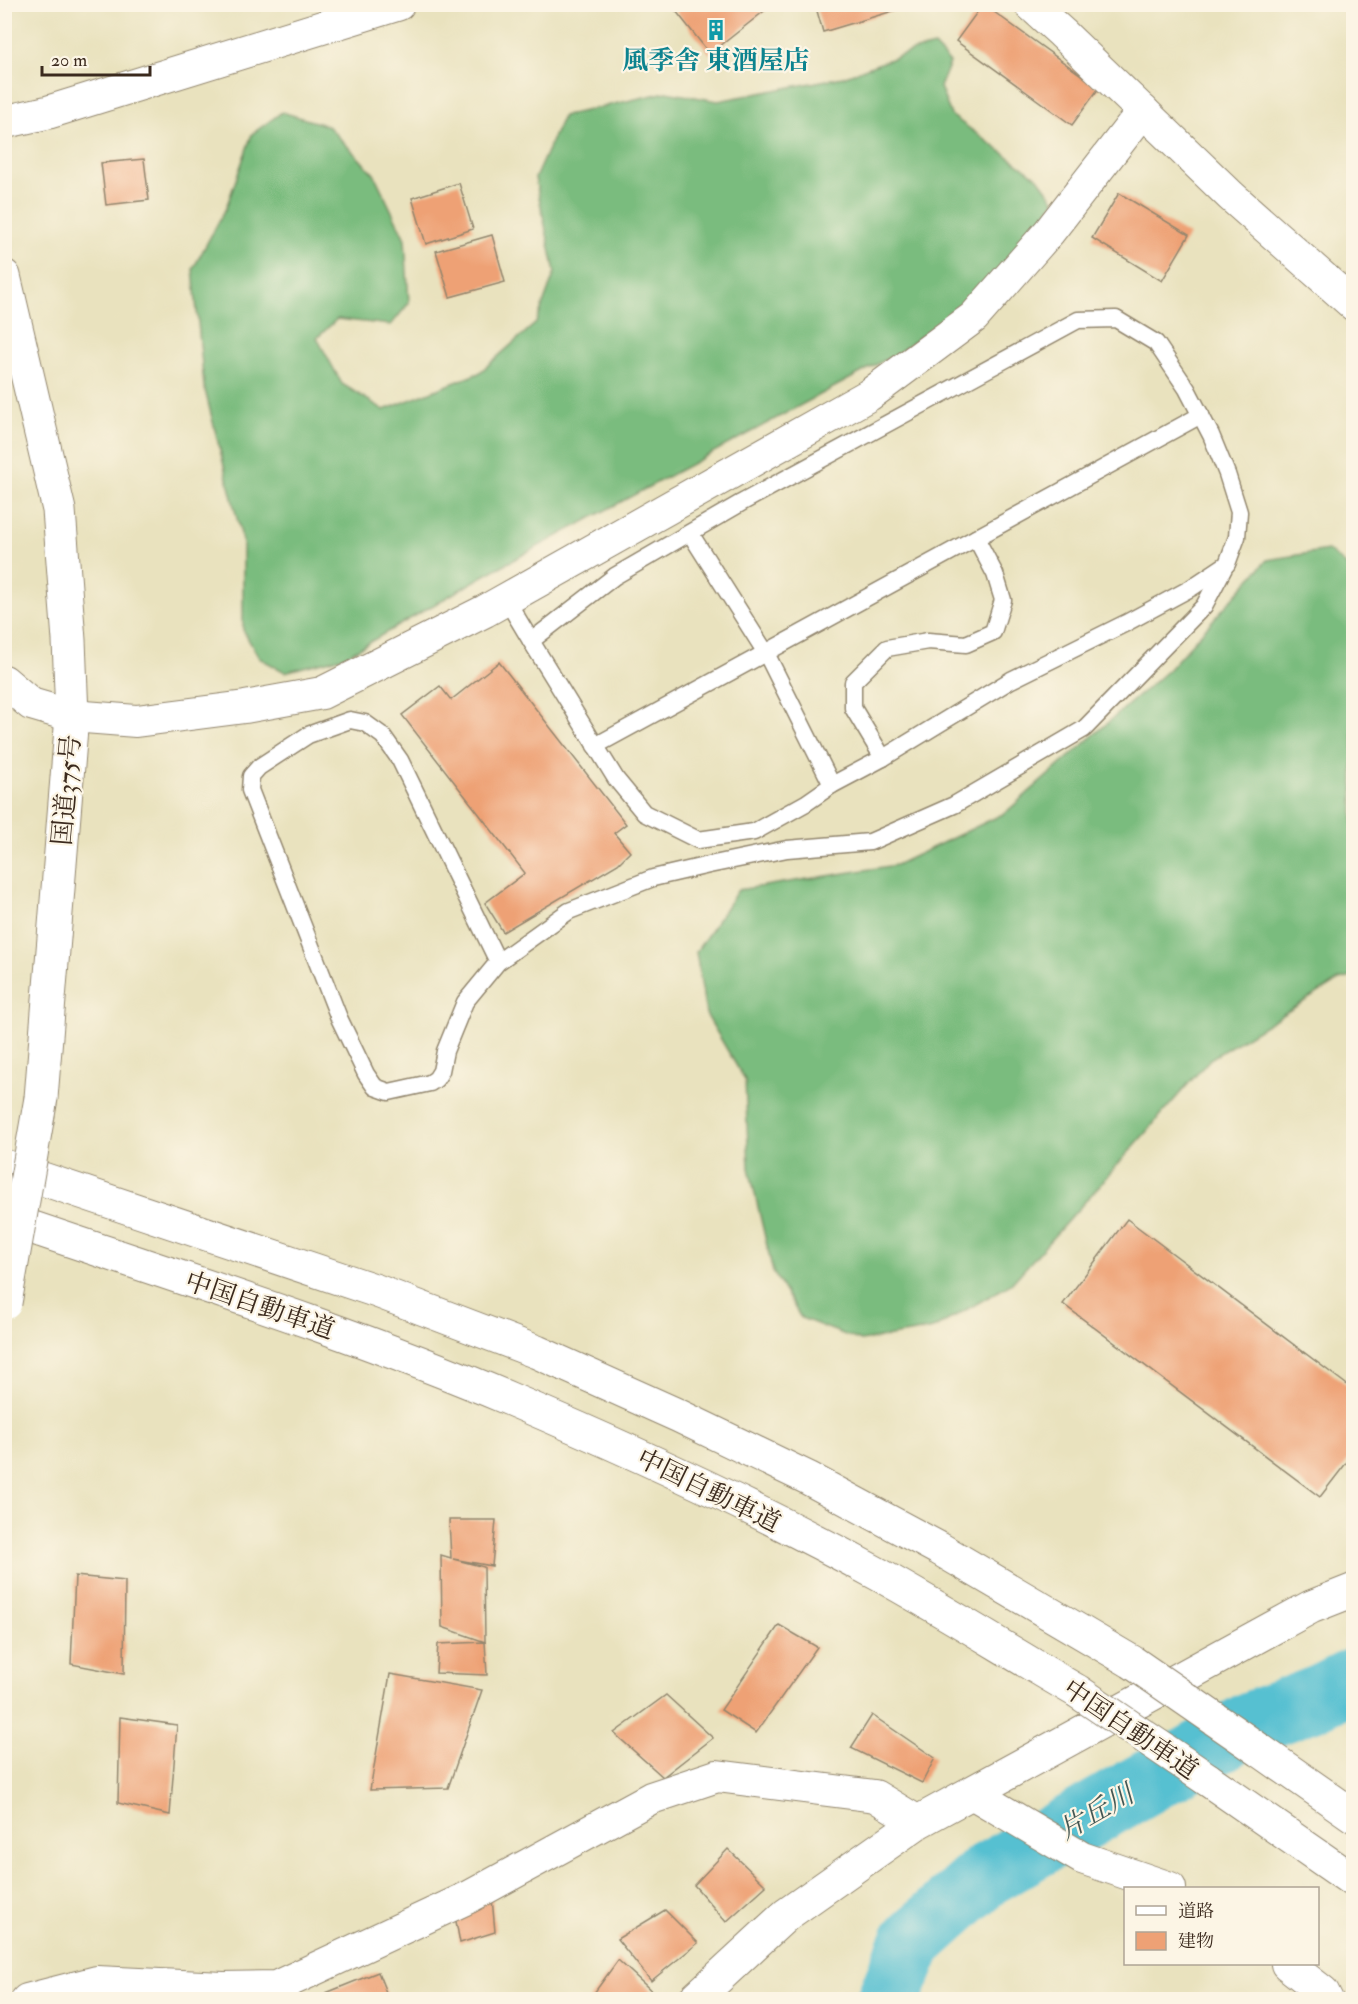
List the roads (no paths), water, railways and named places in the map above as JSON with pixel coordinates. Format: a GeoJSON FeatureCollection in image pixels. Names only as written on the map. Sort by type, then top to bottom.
{"type":"FeatureCollection","features":[{"type":"Feature","properties":{"kind":"main road"},"geometry":{"type":"LineString","coordinates":[[4,122],[50,112],[398,4]]}},
{"type":"Feature","properties":{"kind":"main road","name":"国道375号"},"geometry":{"type":"LineString","coordinates":[[4,276],[59,510],[72,716],[41,1098],[5,1304]]}},
{"type":"Feature","properties":{"kind":"main road","name":"中国自動車道"},"geometry":{"type":"LineString","coordinates":[[4,1166],[377,1291],[537,1352],[677,1415],[808,1478],[938,1548],[1132,1662],[1353,1816]]}},
{"type":"Feature","properties":{"kind":"main road","name":"中国自動車道"},"geometry":{"type":"LineString","coordinates":[[4,1218],[359,1339],[509,1399],[761,1514],[879,1575],[1077,1691],[1351,1880]]}},
{"type":"Feature","properties":{"kind":"main road"},"geometry":{"type":"LineString","coordinates":[[694,2000],[786,1915],[918,1822],[1311,1607],[1353,1590]]}},
{"type":"Feature","properties":{"kind":"street"},"geometry":{"type":"LineString","coordinates":[[1030,4],[1231,196],[1353,305]]}},
{"type":"Feature","properties":{"kind":"street"},"geometry":{"type":"LineString","coordinates":[[4,681],[31,704],[72,716],[136,721],[245,707],[322,693],[506,599],[869,395],[974,318],[1049,232],[1143,111]]}},
{"type":"Feature","properties":{"kind":"street"},"geometry":{"type":"LineString","coordinates":[[27,2000],[97,1982],[223,1988],[276,1987],[469,1897],[651,1798],[717,1776],[875,1796],[918,1822]]}},
{"type":"Feature","properties":{"kind":"street"},"geometry":{"type":"LineString","coordinates":[[972,1792],[1082,1858],[1167,1887]]}},
{"type":"Feature","properties":{"kind":"street"},"geometry":{"type":"LineString","coordinates":[[1288,1965],[1323,1992],[1327,2000]]}},
{"type":"Feature","properties":{"kind":"lane"},"geometry":{"type":"LineString","coordinates":[[498,962],[400,760],[383,736],[365,723],[350,720],[308,735],[259,766],[251,776],[250,790],[299,918],[339,1018],[366,1074],[375,1087],[389,1092],[430,1083],[441,1071],[446,1051],[465,1002],[498,962],[569,911],[653,878],[787,849],[870,842],[954,805],[1084,729],[1204,606],[1227,564],[1237,537],[1239,512],[1227,474],[1201,415],[1156,343],[1116,319],[1078,320],[741,503],[615,576],[531,641]]}},
{"type":"Feature","properties":{"kind":"lane"},"geometry":{"type":"LineString","coordinates":[[595,746],[1201,415]]}},
{"type":"Feature","properties":{"kind":"lane"},"geometry":{"type":"LineString","coordinates":[[690,533],[766,652],[832,785]]}},
{"type":"Feature","properties":{"kind":"lane"},"geometry":{"type":"LineString","coordinates":[[883,758],[853,708],[853,682],[887,648],[928,641],[966,644],[993,632],[1003,600],[995,574],[976,538]]}},
{"type":"Feature","properties":{"kind":"lane"},"geometry":{"type":"LineString","coordinates":[[506,599],[616,779],[644,813],[698,840],[754,832],[806,803],[832,785],[883,758],[1011,680],[1173,598],[1227,564]]}},
{"type":"Feature","properties":{"kind":"waterway","name":"片丘川"},"geometry":{"type":"LineString","coordinates":[[888,2000],[912,1942],[986,1875],[1251,1723],[1320,1697],[1354,1680]]}},
{"type":"Feature","properties":{"kind":"place","name":"風季舎 東酒屋店"},"geometry":{"type":"Point","coordinates":[716,30]}}]}
